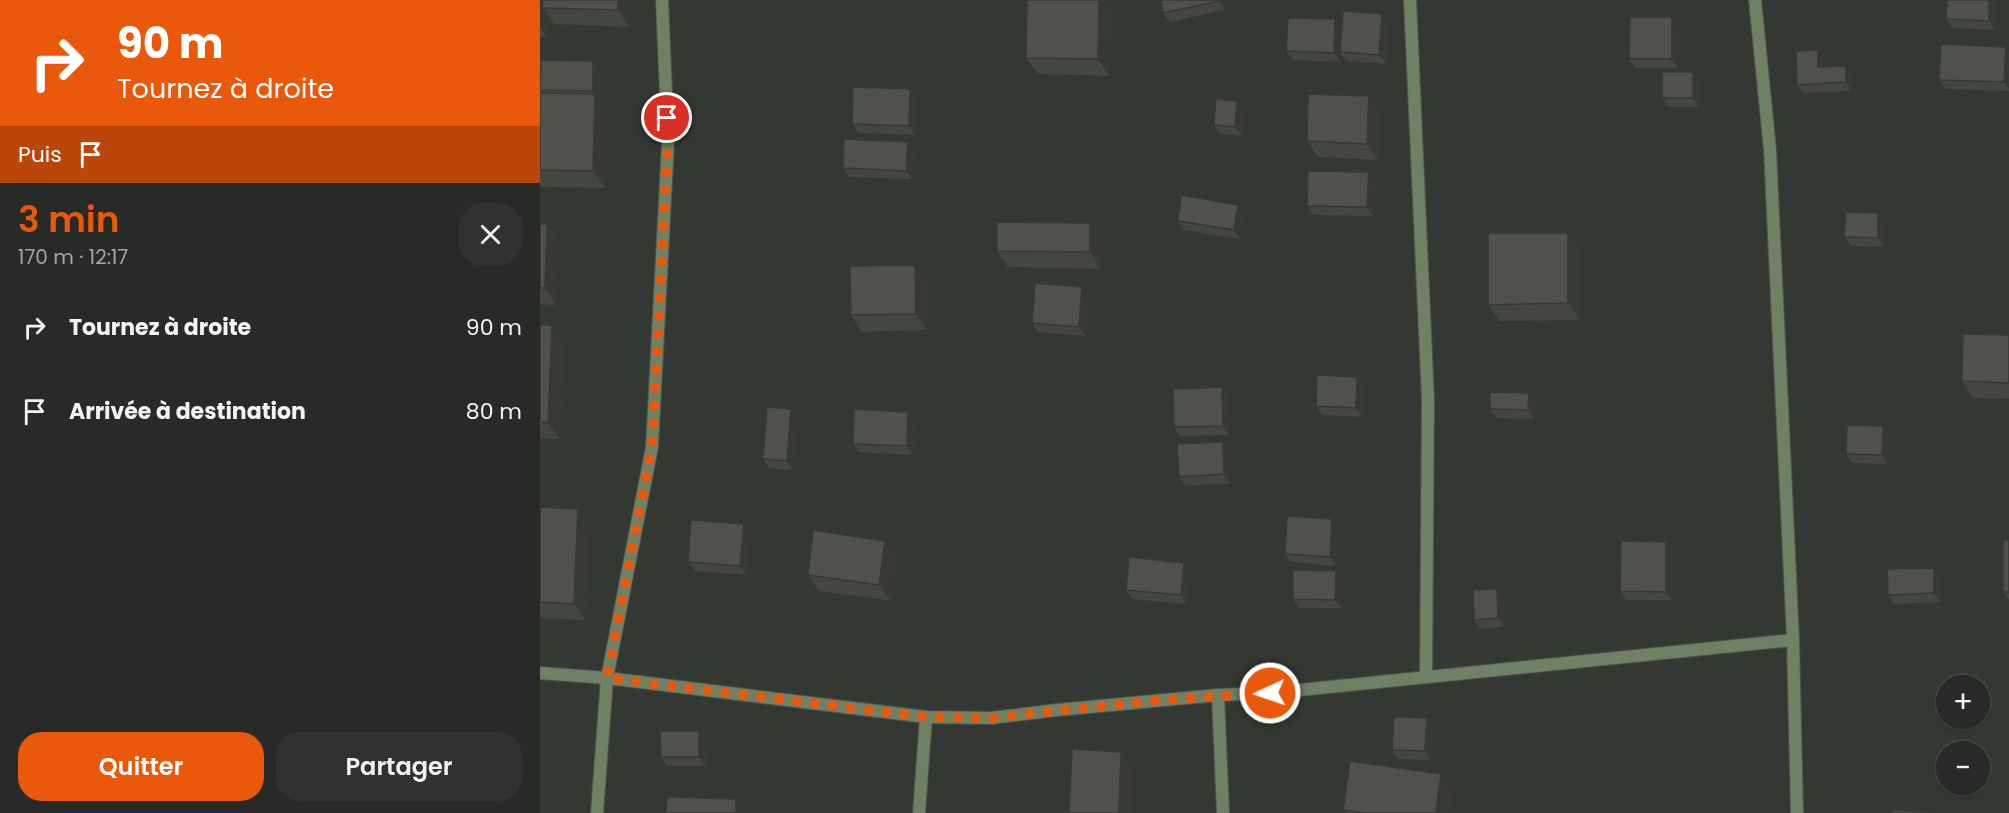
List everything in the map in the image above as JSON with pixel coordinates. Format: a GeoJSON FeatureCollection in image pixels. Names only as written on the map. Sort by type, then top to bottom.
{"type":"FeatureCollection","features":[{"type":"Feature","properties":{"kind":"street"},"geometry":{"type":"LineString","coordinates":[[597,813],[607,678],[652,447],[668,142],[662,0]]}},
{"type":"Feature","properties":{"kind":"street"},"geometry":{"type":"LineString","coordinates":[[1410,0],[1428,400],[1426,676]]}},
{"type":"Feature","properties":{"kind":"street"},"geometry":{"type":"LineString","coordinates":[[1755,0],[1770,150],[1793,640],[1797,813]]}},
{"type":"Feature","properties":{"kind":"street"},"geometry":{"type":"LineString","coordinates":[[540,673],[607,678],[926,717],[991,718],[1218,695],[1270,693],[1793,640]]}},
{"type":"Feature","properties":{"kind":"street"},"geometry":{"type":"LineString","coordinates":[[1218,695],[1223,813]]}},
{"type":"Feature","properties":{"kind":"street"},"geometry":{"type":"LineString","coordinates":[[919,813],[926,717]]}},
{"type":"Feature","properties":{"kind":"building"},"geometry":{"type":"Polygon","coordinates":[[[541,0],[541,28],[540,28],[541,0]]]}},
{"type":"Feature","properties":{"kind":"building"},"geometry":{"type":"Polygon","coordinates":[[[543,0],[618,0],[618,10],[542,8],[543,0]]]}},
{"type":"Feature","properties":{"kind":"building"},"geometry":{"type":"Polygon","coordinates":[[[1027,0],[1099,0],[1098,59],[1026,58],[1027,0]]]}},
{"type":"Feature","properties":{"kind":"building"},"geometry":{"type":"Polygon","coordinates":[[[1161,0],[1219,0],[1219,1],[1163,13],[1161,0]]]}},
{"type":"Feature","properties":{"kind":"building"},"geometry":{"type":"Polygon","coordinates":[[[1947,0],[1989,0],[1989,21],[1946,19],[1947,0]]]}},
{"type":"Feature","properties":{"kind":"building"},"geometry":{"type":"Polygon","coordinates":[[[1343,11],[1382,14],[1379,55],[1340,52],[1343,11]]]}},
{"type":"Feature","properties":{"kind":"building"},"geometry":{"type":"Polygon","coordinates":[[[1630,17],[1672,17],[1672,59],[1629,59],[1630,17]]]}},
{"type":"Feature","properties":{"kind":"building"},"geometry":{"type":"Polygon","coordinates":[[[1288,18],[1335,19],[1334,53],[1286,51],[1288,18]]]}},
{"type":"Feature","properties":{"kind":"building"},"geometry":{"type":"Polygon","coordinates":[[[1941,44],[2006,47],[2004,82],[1939,80],[1941,44]]]}},
{"type":"Feature","properties":{"kind":"building"},"geometry":{"type":"Polygon","coordinates":[[[1818,50],[1818,67],[1846,66],[1846,82],[1797,85],[1796,51],[1818,50]]]}},
{"type":"Feature","properties":{"kind":"building"},"geometry":{"type":"Polygon","coordinates":[[[541,60],[593,61],[593,91],[540,90],[541,60]]]}},
{"type":"Feature","properties":{"kind":"building"},"geometry":{"type":"Polygon","coordinates":[[[1662,72],[1693,72],[1693,98],[1662,98],[1662,72]]]}},
{"type":"Feature","properties":{"kind":"building"},"geometry":{"type":"Polygon","coordinates":[[[853,87],[910,89],[909,126],[852,124],[853,87]]]}},
{"type":"Feature","properties":{"kind":"building"},"geometry":{"type":"Polygon","coordinates":[[[540,93],[595,94],[593,171],[540,170],[540,93]]]}},
{"type":"Feature","properties":{"kind":"building"},"geometry":{"type":"Polygon","coordinates":[[[1308,94],[1369,96],[1367,144],[1307,141],[1308,94]]]}},
{"type":"Feature","properties":{"kind":"building"},"geometry":{"type":"Polygon","coordinates":[[[1216,99],[1237,101],[1235,127],[1214,125],[1216,99]]]}},
{"type":"Feature","properties":{"kind":"building"},"geometry":{"type":"Polygon","coordinates":[[[844,139],[908,142],[906,171],[843,168],[844,139]]]}},
{"type":"Feature","properties":{"kind":"building"},"geometry":{"type":"Polygon","coordinates":[[[1308,171],[1369,172],[1367,207],[1307,206],[1308,171]]]}},
{"type":"Feature","properties":{"kind":"building"},"geometry":{"type":"Polygon","coordinates":[[[1181,195],[1238,205],[1234,230],[1178,221],[1181,195]]]}},
{"type":"Feature","properties":{"kind":"building"},"geometry":{"type":"Polygon","coordinates":[[[1846,212],[1878,213],[1878,238],[1844,237],[1846,212]]]}},
{"type":"Feature","properties":{"kind":"building"},"geometry":{"type":"Polygon","coordinates":[[[997,222],[1090,223],[1090,252],[997,251],[997,222]]]}},
{"type":"Feature","properties":{"kind":"building"},"geometry":{"type":"Polygon","coordinates":[[[540,224],[547,224],[545,288],[540,288],[540,224]]]}},
{"type":"Feature","properties":{"kind":"building"},"geometry":{"type":"Polygon","coordinates":[[[1488,233],[1568,233],[1568,303],[1488,305],[1488,233]]]}},
{"type":"Feature","properties":{"kind":"building"},"geometry":{"type":"Polygon","coordinates":[[[915,265],[916,314],[851,315],[850,266],[915,265]]]}},
{"type":"Feature","properties":{"kind":"building"},"geometry":{"type":"Polygon","coordinates":[[[1035,283],[1082,287],[1079,327],[1032,323],[1035,283]]]}},
{"type":"Feature","properties":{"kind":"building"},"geometry":{"type":"Polygon","coordinates":[[[540,325],[552,325],[548,423],[540,422],[540,325]]]}},
{"type":"Feature","properties":{"kind":"building"},"geometry":{"type":"Polygon","coordinates":[[[1963,334],[2009,335],[2009,383],[1962,381],[1963,334]]]}},
{"type":"Feature","properties":{"kind":"building"},"geometry":{"type":"Polygon","coordinates":[[[1317,375],[1357,377],[1356,408],[1316,406],[1317,375]]]}},
{"type":"Feature","properties":{"kind":"building"},"geometry":{"type":"Polygon","coordinates":[[[1222,387],[1223,426],[1174,427],[1173,389],[1222,387]]]}},
{"type":"Feature","properties":{"kind":"building"},"geometry":{"type":"Polygon","coordinates":[[[1490,392],[1529,393],[1528,410],[1490,409],[1490,392]]]}},
{"type":"Feature","properties":{"kind":"building"},"geometry":{"type":"Polygon","coordinates":[[[767,407],[791,409],[787,461],[763,459],[767,407]]]}},
{"type":"Feature","properties":{"kind":"building"},"geometry":{"type":"Polygon","coordinates":[[[854,409],[908,412],[907,446],[853,444],[854,409]]]}},
{"type":"Feature","properties":{"kind":"building"},"geometry":{"type":"Polygon","coordinates":[[[1847,425],[1883,426],[1882,455],[1846,454],[1847,425]]]}},
{"type":"Feature","properties":{"kind":"building"},"geometry":{"type":"Polygon","coordinates":[[[1223,442],[1224,474],[1179,477],[1177,444],[1223,442]]]}},
{"type":"Feature","properties":{"kind":"building"},"geometry":{"type":"Polygon","coordinates":[[[540,507],[578,509],[574,604],[540,602],[540,507]]]}},
{"type":"Feature","properties":{"kind":"building"},"geometry":{"type":"Polygon","coordinates":[[[1287,516],[1332,519],[1330,557],[1285,554],[1287,516]]]}},
{"type":"Feature","properties":{"kind":"building"},"geometry":{"type":"Polygon","coordinates":[[[691,520],[744,524],[740,566],[688,562],[691,520]]]}},
{"type":"Feature","properties":{"kind":"building"},"geometry":{"type":"Polygon","coordinates":[[[813,530],[885,541],[879,585],[808,575],[813,530]]]}},
{"type":"Feature","properties":{"kind":"building"},"geometry":{"type":"Polygon","coordinates":[[[2003,540],[2009,540],[2009,592],[2003,592],[2003,540]]]}},
{"type":"Feature","properties":{"kind":"building"},"geometry":{"type":"Polygon","coordinates":[[[1621,541],[1666,542],[1666,592],[1620,591],[1621,541]]]}},
{"type":"Feature","properties":{"kind":"building"},"geometry":{"type":"Polygon","coordinates":[[[1129,557],[1184,563],[1181,595],[1126,590],[1129,557]]]}},
{"type":"Feature","properties":{"kind":"building"},"geometry":{"type":"Polygon","coordinates":[[[1934,568],[1934,593],[1888,595],[1887,569],[1934,568]]]}},
{"type":"Feature","properties":{"kind":"building"},"geometry":{"type":"Polygon","coordinates":[[[1293,570],[1336,571],[1335,600],[1293,599],[1293,570]]]}},
{"type":"Feature","properties":{"kind":"building"},"geometry":{"type":"Polygon","coordinates":[[[1497,589],[1498,618],[1474,620],[1473,590],[1497,589]]]}},
{"type":"Feature","properties":{"kind":"building"},"geometry":{"type":"Polygon","coordinates":[[[1394,717],[1427,718],[1425,751],[1392,750],[1394,717]]]}},
{"type":"Feature","properties":{"kind":"building"},"geometry":{"type":"Polygon","coordinates":[[[660,731],[699,731],[699,757],[661,757],[660,731]]]}},
{"type":"Feature","properties":{"kind":"building"},"geometry":{"type":"Polygon","coordinates":[[[1072,749],[1121,752],[1119,813],[1069,813],[1072,749]]]}},
{"type":"Feature","properties":{"kind":"building"},"geometry":{"type":"Polygon","coordinates":[[[1350,761],[1441,774],[1436,813],[1366,813],[1343,810],[1350,761]]]}},
{"type":"Feature","properties":{"kind":"building"},"geometry":{"type":"Polygon","coordinates":[[[667,797],[736,799],[736,813],[666,813],[667,797]]]}},
{"type":"Feature","properties":{"kind":"building"},"geometry":{"type":"Polygon","coordinates":[[[1893,810],[1943,812],[1943,813],[1893,813],[1893,810]]]}},
{"type":"Feature","properties":{"kind":"route"},"geometry":{"type":"LineString","coordinates":[[667,118],[668,142],[652,447],[607,678],[926,717],[991,718],[1149,701],[1270,693]]}}]}
